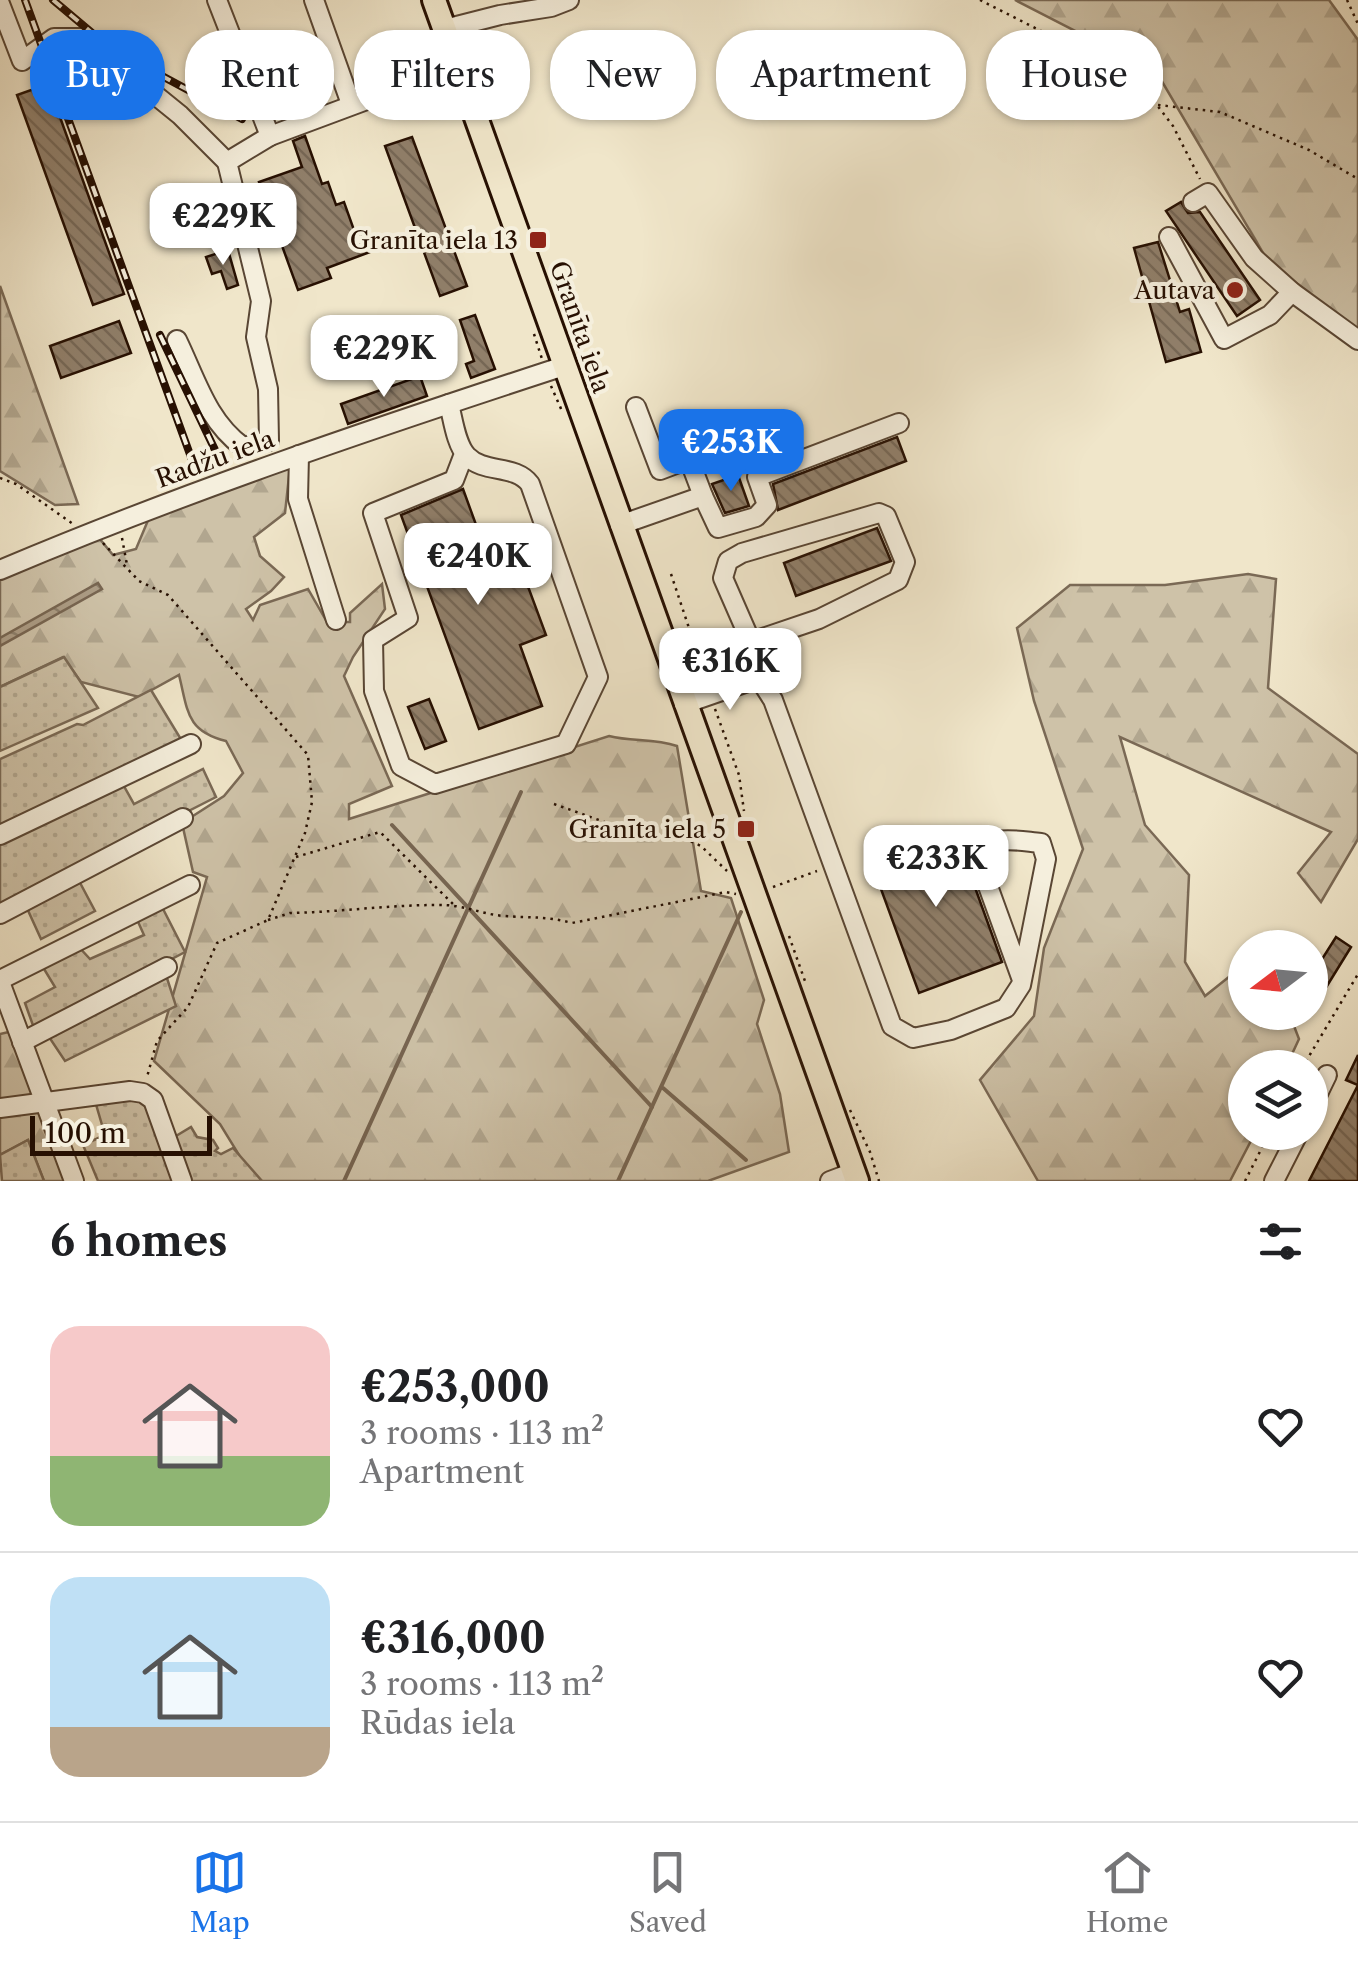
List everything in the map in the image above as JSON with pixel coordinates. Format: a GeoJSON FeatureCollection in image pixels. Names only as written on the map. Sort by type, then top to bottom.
{"type":"FeatureCollection","features":[{"type":"Feature","properties":{"kind":"main road","name":"Granīta iela"},"geometry":{"type":"LineString","coordinates":[[434,0],[445,29]]}},
{"type":"Feature","properties":{"kind":"main road","name":"Granīta iela"},"geometry":{"type":"LineString","coordinates":[[477,120],[855,1177]]}},
{"type":"Feature","properties":{"kind":"street"},"geometry":{"type":"LineString","coordinates":[[217,0],[270,136]]}},
{"type":"Feature","properties":{"kind":"street"},"geometry":{"type":"LineString","coordinates":[[314,0],[351,104]]}},
{"type":"Feature","properties":{"kind":"street"},"geometry":{"type":"LineString","coordinates":[[445,29],[569,0]]}},
{"type":"Feature","properties":{"kind":"street"},"geometry":{"type":"LineString","coordinates":[[0,4],[22,61],[54,38],[85,38],[180,115],[228,162],[260,301],[256,337],[268,390],[269,442],[243,447],[225,434],[209,412],[178,340]]}},
{"type":"Feature","properties":{"kind":"street"},"geometry":{"type":"LineString","coordinates":[[228,162],[270,136],[354,103]]}},
{"type":"Feature","properties":{"kind":"street"},"geometry":{"type":"LineString","coordinates":[[1201,198],[1254,258],[1292,292],[1358,340]]}},
{"type":"Feature","properties":{"kind":"street"},"geometry":{"type":"LineString","coordinates":[[1170,237],[1224,338],[1270,315],[1292,292]]}},
{"type":"Feature","properties":{"kind":"street","name":"Radžu iela"},"geometry":{"type":"LineString","coordinates":[[0,570],[119,521],[299,455],[564,366]]}},
{"type":"Feature","properties":{"kind":"street"},"geometry":{"type":"LineString","coordinates":[[448,404],[464,454],[476,462],[523,475],[530,484],[598,677],[566,744],[436,784],[400,766],[374,691],[373,640],[408,618],[373,513],[454,480],[464,454]]}},
{"type":"Feature","properties":{"kind":"street"},"geometry":{"type":"LineString","coordinates":[[636,407],[660,470],[688,459],[718,528],[756,517],[767,505],[757,477],[899,423]]}},
{"type":"Feature","properties":{"kind":"street"},"geometry":{"type":"LineString","coordinates":[[299,455],[298,499],[336,620]]}},
{"type":"Feature","properties":{"kind":"street"},"geometry":{"type":"LineString","coordinates":[[620,525],[703,496]]}},
{"type":"Feature","properties":{"kind":"street"},"geometry":{"type":"LineString","coordinates":[[751,642],[819,619],[893,585],[905,562],[886,516],[879,514],[742,553],[728,561],[723,578],[751,642],[760,678],[773,700],[892,1026],[902,1034],[923,1038],[1006,1008],[1022,980],[1046,859],[1041,843],[1000,840],[986,843],[976,853],[1022,980]]}},
{"type":"Feature","properties":{"kind":"street"},"geometry":{"type":"LineString","coordinates":[[684,704],[760,678]]}},
{"type":"Feature","properties":{"kind":"street"},"geometry":{"type":"LineString","coordinates":[[0,835],[191,744]]}},
{"type":"Feature","properties":{"kind":"street"},"geometry":{"type":"LineString","coordinates":[[0,914],[183,818]]}},
{"type":"Feature","properties":{"kind":"street"},"geometry":{"type":"LineString","coordinates":[[74,1181],[0,981],[190,886]]}},
{"type":"Feature","properties":{"kind":"street"},"geometry":{"type":"LineString","coordinates":[[22,1042],[167,967]]}},
{"type":"Feature","properties":{"kind":"street"},"geometry":{"type":"LineString","coordinates":[[0,1108],[142,1093],[153,1100],[182,1181]]}},
{"type":"Feature","properties":{"kind":"street"},"geometry":{"type":"LineString","coordinates":[[1274,1181],[1289,1150]]}},
{"type":"Feature","properties":{"kind":"street"},"geometry":{"type":"LineString","coordinates":[[830,1181],[855,1177]]}},
{"type":"Feature","properties":{"kind":"path"},"geometry":{"type":"LineString","coordinates":[[980,0],[1039,30]]}},
{"type":"Feature","properties":{"kind":"path"},"geometry":{"type":"LineString","coordinates":[[1347,0],[1358,24]]}},
{"type":"Feature","properties":{"kind":"path"},"geometry":{"type":"LineString","coordinates":[[1163,105],[1220,112],[1309,150],[1358,179]]}},
{"type":"Feature","properties":{"kind":"path"},"geometry":{"type":"LineString","coordinates":[[1163,113],[1173,126],[1201,198]]}},
{"type":"Feature","properties":{"kind":"path"},"geometry":{"type":"LineString","coordinates":[[0,478],[92,532],[139,581],[168,594],[308,755],[312,802],[296,857],[268,920]]}},
{"type":"Feature","properties":{"kind":"path"},"geometry":{"type":"LineString","coordinates":[[119,521],[127,566]]}},
{"type":"Feature","properties":{"kind":"path"},"geometry":{"type":"LineString","coordinates":[[672,574],[739,776],[746,822]]}},
{"type":"Feature","properties":{"kind":"path"},"geometry":{"type":"LineString","coordinates":[[554,804],[630,831],[688,840],[701,846],[740,890],[752,895]]}},
{"type":"Feature","properties":{"kind":"path"},"geometry":{"type":"LineString","coordinates":[[296,857],[380,832],[455,906]]}},
{"type":"Feature","properties":{"kind":"path"},"geometry":{"type":"LineString","coordinates":[[142,1093],[157,1041],[188,1007],[216,943],[268,920],[290,914],[467,906],[483,914],[548,916],[572,923],[726,892],[752,895],[832,865]]}},
{"type":"Feature","properties":{"kind":"path"},"geometry":{"type":"LineString","coordinates":[[784,925],[811,998]]}},
{"type":"Feature","properties":{"kind":"path"},"geometry":{"type":"LineString","coordinates":[[1313,1050],[1358,974]]}},
{"type":"Feature","properties":{"kind":"path"},"geometry":{"type":"LineString","coordinates":[[848,1106],[879,1181]]}},
{"type":"Feature","properties":{"kind":"path"},"geometry":{"type":"LineString","coordinates":[[1245,1181],[1261,1150]]}},
{"type":"Feature","properties":{"kind":"green space"},"geometry":{"type":"Polygon","coordinates":[[[1015,0],[1329,0],[1358,40],[1358,330],[1269,263],[1163,83],[1163,30],[1073,30],[1015,0]]]}},
{"type":"Feature","properties":{"kind":"green space"},"geometry":{"type":"Polygon","coordinates":[[[0,286],[78,504],[55,505],[0,471],[0,286]]]}},
{"type":"Feature","properties":{"kind":"green space"},"geometry":{"type":"Polygon","coordinates":[[[290,467],[285,513],[254,537],[260,556],[284,577],[246,609],[253,620],[260,605],[308,589],[327,622],[350,622],[350,613],[382,584],[385,609],[344,676],[392,786],[349,804],[349,819],[609,736],[677,746],[701,891],[731,898],[764,1000],[757,1024],[780,1094],[789,1152],[708,1181],[255,1181],[220,1124],[154,1061],[207,877],[193,872],[182,823],[224,796],[243,773],[226,741],[203,732],[191,718],[179,675],[139,697],[81,682],[63,657],[0,687],[0,579],[99,538],[113,555],[136,549],[149,518],[290,467]]]}},
{"type":"Feature","properties":{"kind":"green space"},"geometry":{"type":"Polygon","coordinates":[[[1248,574],[1276,579],[1268,688],[1358,754],[1358,839],[1321,902],[1298,873],[1331,832],[1120,737],[1145,825],[1189,875],[1185,962],[1205,996],[1228,978],[1228,1030],[1296,1030],[1299,1039],[1294,1050],[1228,1050],[1228,1150],[1246,1150],[1230,1181],[1038,1181],[980,1080],[1034,1016],[1044,948],[1083,849],[1034,701],[1017,628],[1070,585],[1165,585],[1248,574]]]}},
{"type":"Feature","properties":{"kind":"green space"},"geometry":{"type":"Polygon","coordinates":[[[64,657],[98,708],[0,751],[0,687],[64,657]]]}},
{"type":"Feature","properties":{"kind":"green space"},"geometry":{"type":"Polygon","coordinates":[[[151,690],[182,741],[0,829],[0,759],[77,724],[83,725],[151,690]]]}},
{"type":"Feature","properties":{"kind":"green space"},"geometry":{"type":"Polygon","coordinates":[[[203,769],[216,797],[0,907],[0,840],[121,781],[134,804],[203,769]]]}},
{"type":"Feature","properties":{"kind":"green space"},"geometry":{"type":"Polygon","coordinates":[[[78,879],[95,911],[41,939],[26,906],[78,879]]]}},
{"type":"Feature","properties":{"kind":"green space"},"geometry":{"type":"Polygon","coordinates":[[[160,903],[185,952],[35,1031],[25,1003],[55,987],[41,964],[77,945],[90,959],[144,935],[135,915],[160,903]]]}},
{"type":"Feature","properties":{"kind":"green space"},"geometry":{"type":"Polygon","coordinates":[[[165,972],[176,1006],[65,1061],[47,1034],[165,972]]]}},
{"type":"Feature","properties":{"kind":"green space"},"geometry":{"type":"Polygon","coordinates":[[[13,1031],[34,1098],[0,1102],[0,1034],[13,1031]]]}},
{"type":"Feature","properties":{"kind":"green space"},"geometry":{"type":"Polygon","coordinates":[[[132,1095],[150,1102],[178,1181],[98,1181],[83,1145],[105,1135],[95,1101],[132,1095]]]}},
{"type":"Feature","properties":{"kind":"green space"},"geometry":{"type":"Polygon","coordinates":[[[41,1108],[68,1181],[44,1181],[28,1140],[0,1155],[0,1114],[41,1108]]]}},
{"type":"Feature","properties":{"kind":"green space"},"geometry":{"type":"Polygon","coordinates":[[[191,1127],[197,1137],[213,1140],[218,1148],[215,1151],[221,1154],[233,1148],[262,1181],[186,1181],[171,1139],[191,1127]]]}},
{"type":"Feature","properties":{"kind":"green space"},"geometry":{"type":"Polygon","coordinates":[[[28,1140],[44,1181],[2,1181],[0,1155],[28,1140]]]}},
{"type":"Feature","properties":{"kind":"water"},"geometry":{"type":"Polygon","coordinates":[[[98,583],[102,589],[0,646],[0,638],[98,583]]]}},
{"type":"Feature","properties":{"kind":"building"},"geometry":{"type":"Polygon","coordinates":[[[30,90],[30,120],[61,120],[124,294],[93,305],[17,95],[30,90]]]}},
{"type":"Feature","properties":{"kind":"building"},"geometry":{"type":"Polygon","coordinates":[[[305,136],[322,184],[328,182],[336,205],[344,202],[355,233],[361,231],[370,252],[327,268],[331,278],[298,290],[259,182],[302,167],[293,141],[305,136]]]}},
{"type":"Feature","properties":{"kind":"building"},"geometry":{"type":"Polygon","coordinates":[[[412,137],[467,286],[440,296],[385,146],[412,137]]]}},
{"type":"Feature","properties":{"kind":"building"},"geometry":{"type":"Polygon","coordinates":[[[1181,202],[1188,213],[1200,212],[1260,300],[1237,316],[1166,211],[1181,202]]]}},
{"type":"Feature","properties":{"kind":"building"},"geometry":{"type":"Polygon","coordinates":[[[1158,242],[1180,312],[1189,309],[1201,352],[1166,362],[1134,248],[1158,242]]]}},
{"type":"Feature","properties":{"kind":"building"},"geometry":{"type":"Polygon","coordinates":[[[228,250],[238,285],[227,289],[221,271],[212,274],[206,257],[228,250]]]}},
{"type":"Feature","properties":{"kind":"building"},"geometry":{"type":"Polygon","coordinates":[[[475,315],[495,369],[471,378],[466,364],[474,361],[460,320],[475,315]]]}},
{"type":"Feature","properties":{"kind":"building"},"geometry":{"type":"Polygon","coordinates":[[[119,321],[131,353],[61,378],[50,346],[119,321]]]}},
{"type":"Feature","properties":{"kind":"building"},"geometry":{"type":"Polygon","coordinates":[[[420,376],[427,396],[348,424],[341,404],[420,376]]]}},
{"type":"Feature","properties":{"kind":"building"},"geometry":{"type":"Polygon","coordinates":[[[897,437],[906,461],[778,510],[773,484],[897,437]]]}},
{"type":"Feature","properties":{"kind":"building"},"geometry":{"type":"Polygon","coordinates":[[[738,475],[749,506],[725,513],[712,484],[738,475]]]}},
{"type":"Feature","properties":{"kind":"building"},"geometry":{"type":"Polygon","coordinates":[[[463,489],[487,555],[513,546],[546,635],[520,645],[542,706],[479,729],[401,515],[463,489]]]}},
{"type":"Feature","properties":{"kind":"building"},"geometry":{"type":"Polygon","coordinates":[[[877,528],[891,561],[796,596],[784,563],[877,528]]]}},
{"type":"Feature","properties":{"kind":"building"},"geometry":{"type":"Polygon","coordinates":[[[429,699],[446,741],[425,749],[408,707],[429,699]]]}},
{"type":"Feature","properties":{"kind":"building"},"geometry":{"type":"Polygon","coordinates":[[[957,827],[1002,962],[919,993],[870,859],[957,827]]]}},
{"type":"Feature","properties":{"kind":"building"},"geometry":{"type":"Polygon","coordinates":[[[1336,937],[1351,947],[1328,984],[1328,950],[1336,937]]]}},
{"type":"Feature","properties":{"kind":"building"},"geometry":{"type":"Polygon","coordinates":[[[1358,1055],[1358,1085],[1346,1080],[1358,1055]]]}},
{"type":"Feature","properties":{"kind":"building"},"geometry":{"type":"Polygon","coordinates":[[[1358,1085],[1358,1181],[1309,1181],[1358,1085]]]}},
{"type":"Feature","properties":{"kind":"waterway"},"geometry":{"type":"LineString","coordinates":[[344,1181],[521,792]]}},
{"type":"Feature","properties":{"kind":"waterway"},"geometry":{"type":"LineString","coordinates":[[392,825],[652,1107]]}},
{"type":"Feature","properties":{"kind":"waterway"},"geometry":{"type":"LineString","coordinates":[[618,1181],[741,912]]}},
{"type":"Feature","properties":{"kind":"waterway"},"geometry":{"type":"LineString","coordinates":[[663,1088],[746,1160]]}},
{"type":"Feature","properties":{"kind":"railway"},"geometry":{"type":"LineString","coordinates":[[25,0],[196,471]]}},
{"type":"Feature","properties":{"kind":"railway"},"geometry":{"type":"LineString","coordinates":[[53,0],[110,48],[185,88]]}},
{"type":"Feature","properties":{"kind":"railway"},"geometry":{"type":"LineString","coordinates":[[160,335],[216,452]]}},
{"type":"Feature","properties":{"kind":"place","name":"Granīta iela 13"},"geometry":{"type":"Point","coordinates":[538,240]}},
{"type":"Feature","properties":{"kind":"place","name":"Autava"},"geometry":{"type":"Point","coordinates":[1235,290]}},
{"type":"Feature","properties":{"kind":"place","name":"Granīta iela 5"},"geometry":{"type":"Point","coordinates":[746,829]}}]}
